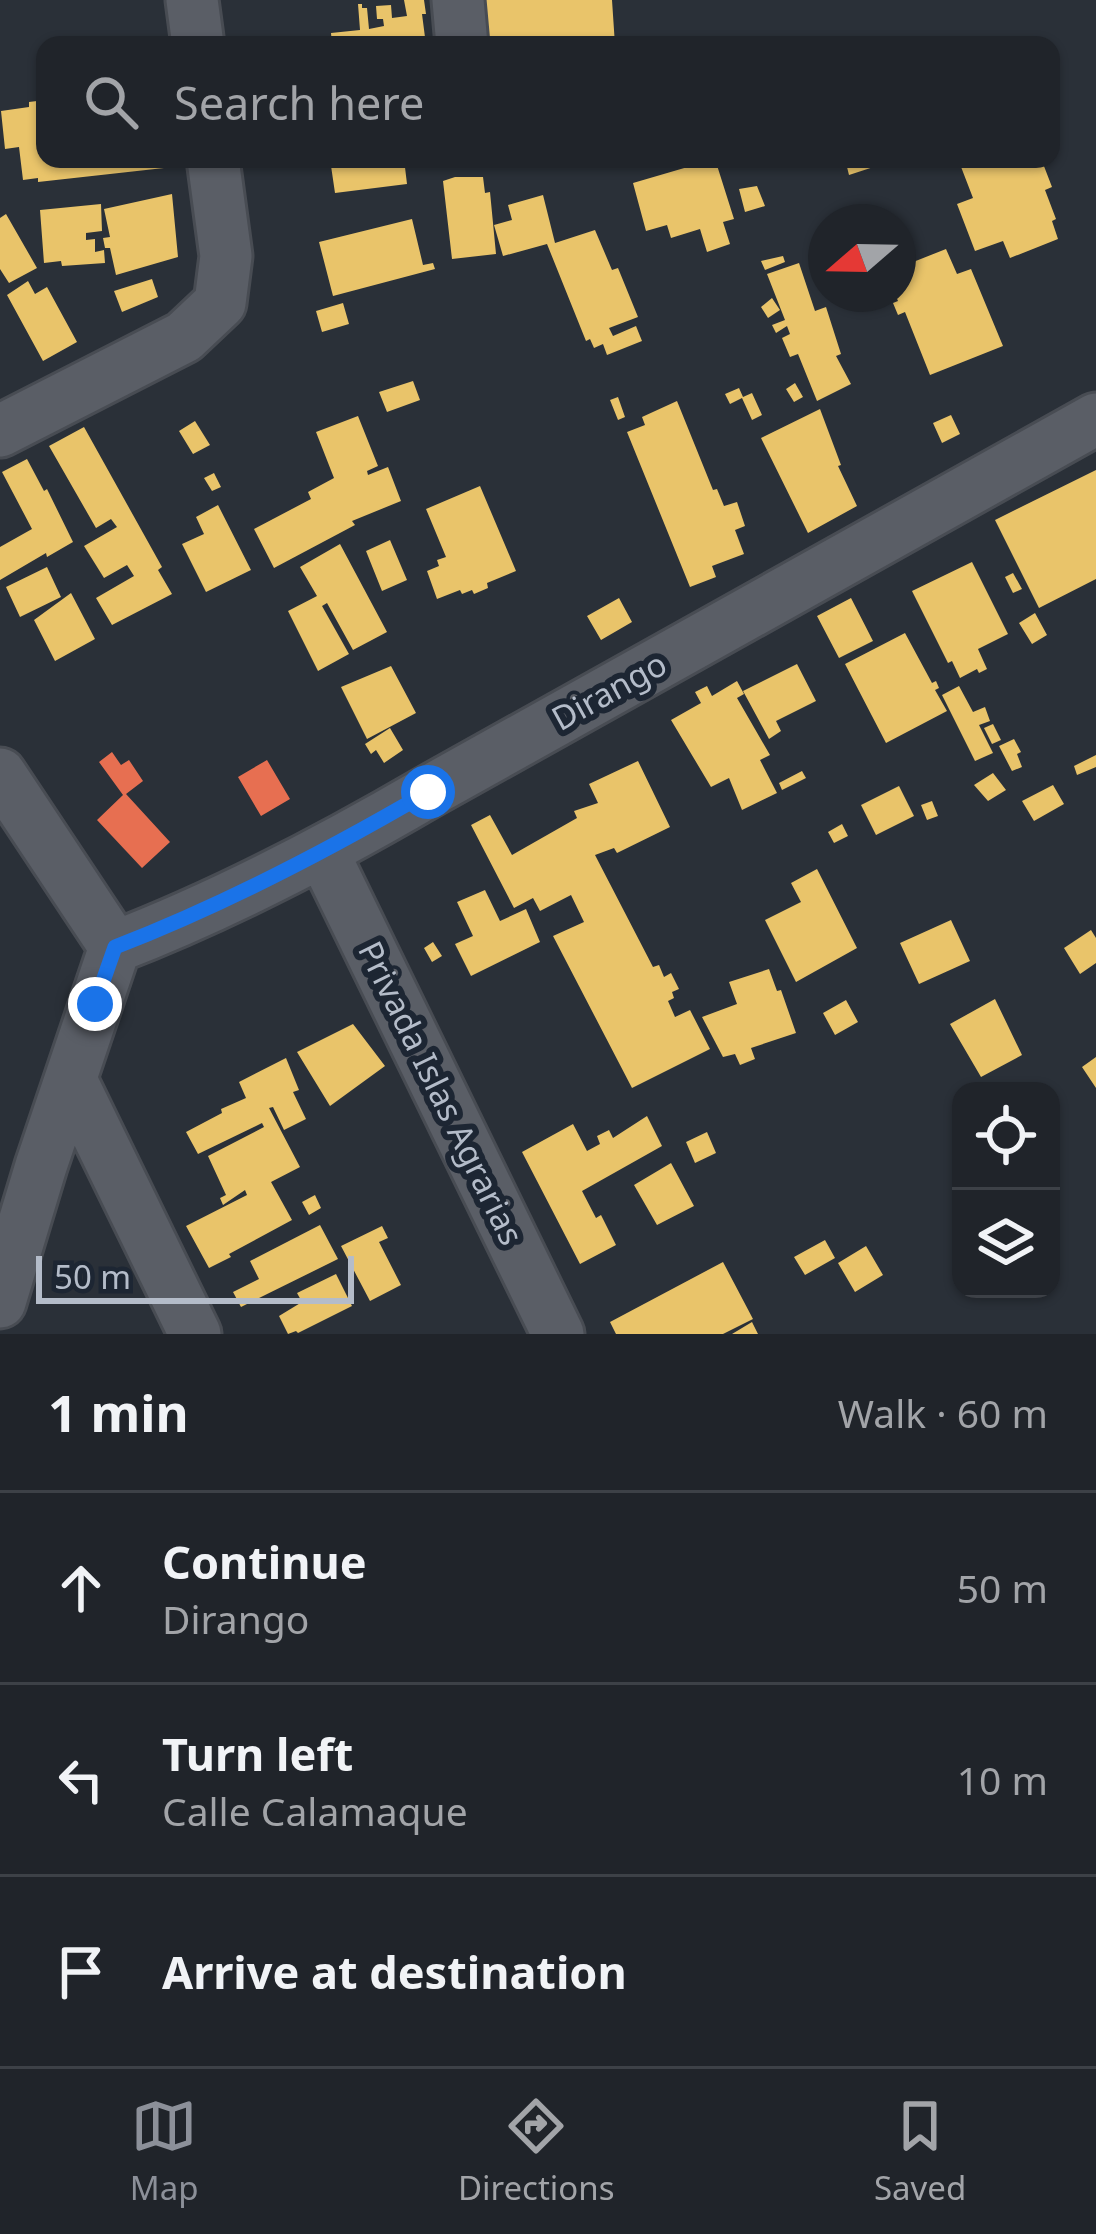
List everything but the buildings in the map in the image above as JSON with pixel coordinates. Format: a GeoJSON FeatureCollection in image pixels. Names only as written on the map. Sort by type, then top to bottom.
{"type":"FeatureCollection","features":[{"type":"Feature","properties":{"kind":"street"},"geometry":{"type":"LineString","coordinates":[[192,0],[197,36]]}},
{"type":"Feature","properties":{"kind":"street"},"geometry":{"type":"LineString","coordinates":[[458,0],[461,36]]}},
{"type":"Feature","properties":{"kind":"street"},"geometry":{"type":"LineString","coordinates":[[0,430],[184,337],[220,304],[226,256],[214,168]]}},
{"type":"Feature","properties":{"kind":"street","name":"Dirango"},"geometry":{"type":"LineString","coordinates":[[115,947],[323,853],[1096,419]]}},
{"type":"Feature","properties":{"kind":"street"},"geometry":{"type":"LineString","coordinates":[[0,774],[115,947],[0,1302]]}},
{"type":"Feature","properties":{"kind":"street","name":"Privada Islas Agrarias"},"geometry":{"type":"LineString","coordinates":[[323,853],[559,1334]]}},
{"type":"Feature","properties":{"kind":"street"},"geometry":{"type":"LineString","coordinates":[[70,1080],[196,1334]]}},
{"type":"Feature","properties":{"kind":"route"},"geometry":{"type":"LineString","coordinates":[[95,1004],[115,947],[323,853],[428,792]]}}]}
